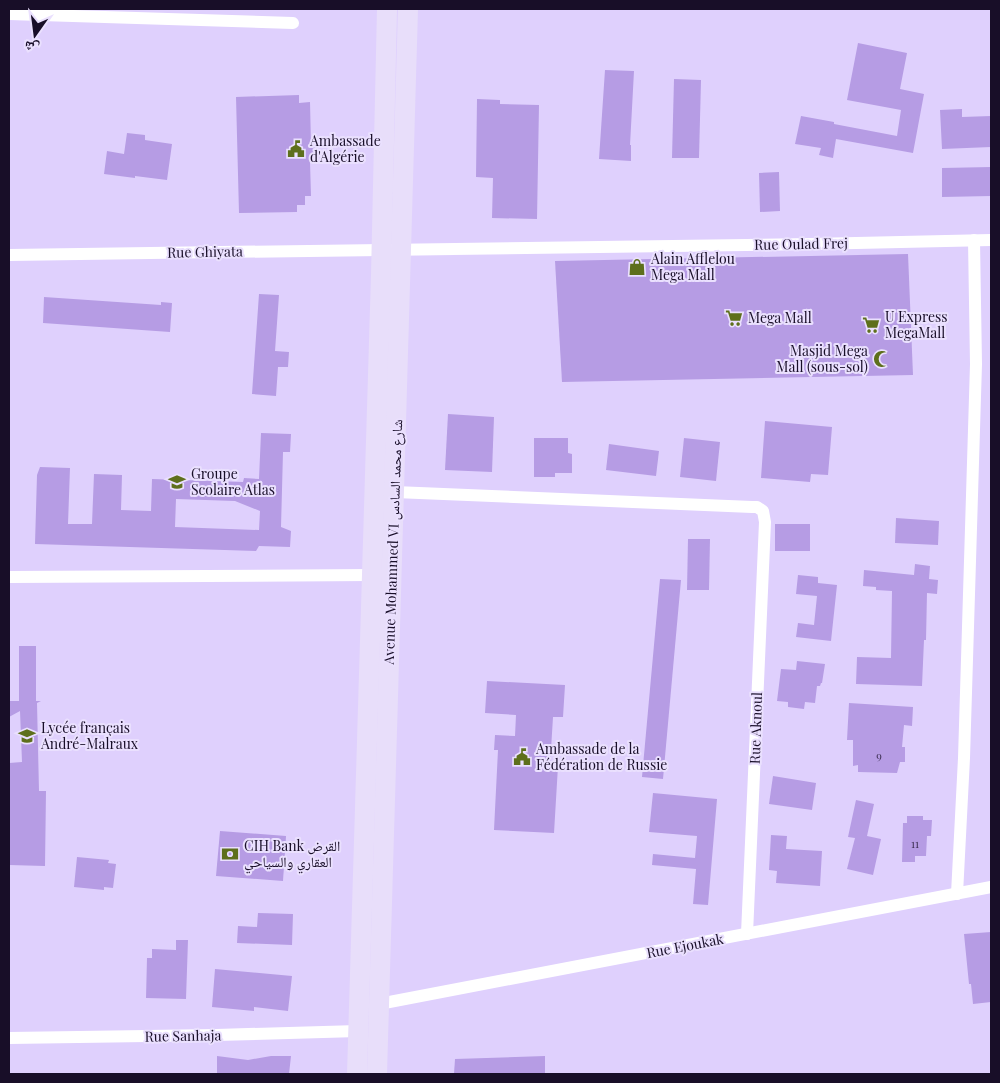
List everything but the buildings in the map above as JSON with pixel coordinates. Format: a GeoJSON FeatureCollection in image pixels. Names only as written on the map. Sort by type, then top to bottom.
{"type":"FeatureCollection","features":[{"type":"Feature","properties":{"kind":"main road","name":"Avenue Mohammed VI شارع محمد السادس"},"geometry":{"type":"LineString","coordinates":[[377,1074],[395,492],[387,9]]}},
{"type":"Feature","properties":{"kind":"main road","name":"Avenue Mohammed VI شارع محمد السادس"},"geometry":{"type":"LineString","coordinates":[[357,1074],[372,575],[391,250],[408,9]]}},
{"type":"Feature","properties":{"kind":"street"},"geometry":{"type":"LineString","coordinates":[[9,14],[293,23]]}},
{"type":"Feature","properties":{"kind":"street"},"geometry":{"type":"LineString","coordinates":[[957,894],[964,758],[975,374],[974,240]]}},
{"type":"Feature","properties":{"kind":"street","name":"Rue Oulad Frej"},"geometry":{"type":"LineString","coordinates":[[391,250],[991,240]]}},
{"type":"Feature","properties":{"kind":"street","name":"Rue Ghiyata"},"geometry":{"type":"LineString","coordinates":[[9,255],[391,250]]}},
{"type":"Feature","properties":{"kind":"street","name":"Rue Aknoul"},"geometry":{"type":"LineString","coordinates":[[395,492],[757,507],[763,512],[765,522],[747,934]]}},
{"type":"Feature","properties":{"kind":"street"},"geometry":{"type":"LineString","coordinates":[[9,577],[372,575]]}},
{"type":"Feature","properties":{"kind":"street","name":"Rue Ejoukak"},"geometry":{"type":"LineString","coordinates":[[379,1004],[991,887]]}},
{"type":"Feature","properties":{"kind":"street","name":"Rue Sanhaja"},"geometry":{"type":"LineString","coordinates":[[9,1038],[216,1036],[358,1032]]}},
{"type":"Feature","properties":{"kind":"place","name":"Ambassade d'Algérie"},"geometry":{"type":"Point","coordinates":[296,149]}},
{"type":"Feature","properties":{"kind":"place","name":"Alain Afflelou Mega Mall"},"geometry":{"type":"Point","coordinates":[637,267]}},
{"type":"Feature","properties":{"kind":"place","name":"Mega Mall"},"geometry":{"type":"Point","coordinates":[734,318]}},
{"type":"Feature","properties":{"kind":"place","name":"U Express MegaMall"},"geometry":{"type":"Point","coordinates":[871,325]}},
{"type":"Feature","properties":{"kind":"place","name":"Masjid Mega Mall (sous-sol)"},"geometry":{"type":"Point","coordinates":[882,359]}},
{"type":"Feature","properties":{"kind":"place","name":"Groupe Scolaire Atlas"},"geometry":{"type":"Point","coordinates":[177,482]}},
{"type":"Feature","properties":{"kind":"place","name":"Lycée français André-Malraux"},"geometry":{"type":"Point","coordinates":[27,736]}},
{"type":"Feature","properties":{"kind":"place","name":"Ambassade de la Fédération de Russie"},"geometry":{"type":"Point","coordinates":[522,757]}},
{"type":"Feature","properties":{"kind":"place","name":"CIH Bank القرض العقاري والسياحي"},"geometry":{"type":"Point","coordinates":[230,854]}}]}
